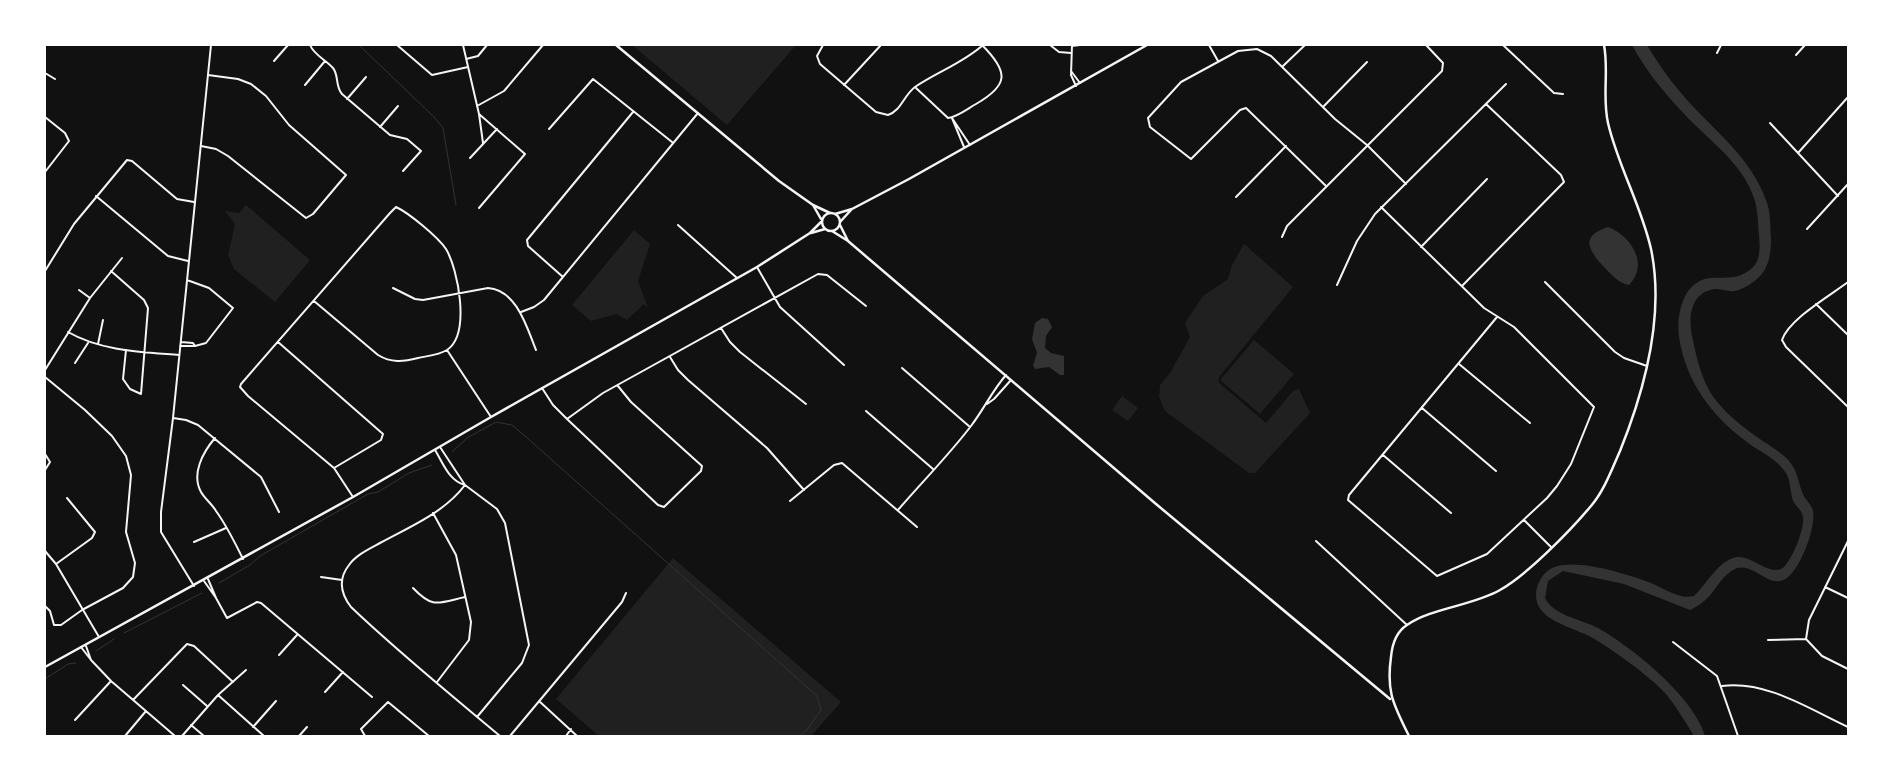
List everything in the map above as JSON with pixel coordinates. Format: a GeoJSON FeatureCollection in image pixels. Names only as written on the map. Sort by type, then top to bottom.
{"type":"FeatureCollection","features":[{"type":"Feature","properties":{"kind":"street"},"geometry":{"type":"LineString","coordinates":[[194,586],[166,542],[160,523],[173,418],[211,45]]}},
{"type":"Feature","properties":{"kind":"street"},"geometry":{"type":"LineString","coordinates":[[274,60],[288,45]]}},
{"type":"Feature","properties":{"kind":"street"},"geometry":{"type":"LineString","coordinates":[[310,45],[335,71],[337,88],[347,99],[380,127],[393,136],[407,139],[421,151],[403,171]]}},
{"type":"Feature","properties":{"kind":"street"},"geometry":{"type":"LineString","coordinates":[[397,45],[432,75],[468,68]]}},
{"type":"Feature","properties":{"kind":"street"},"geometry":{"type":"LineString","coordinates":[[463,45],[484,143]]}},
{"type":"Feature","properties":{"kind":"street"},"geometry":{"type":"LineString","coordinates":[[466,59],[478,56],[487,45]]}},
{"type":"Feature","properties":{"kind":"street"},"geometry":{"type":"LineString","coordinates":[[477,106],[501,94],[543,45]]}},
{"type":"Feature","properties":{"kind":"street"},"geometry":{"type":"LineString","coordinates":[[616,45],[779,181],[813,206],[836,214],[852,209],[965,148],[1147,45]]}},
{"type":"Feature","properties":{"kind":"street"},"geometry":{"type":"LineString","coordinates":[[823,45],[817,56],[820,64],[876,112],[885,115],[894,112],[915,87],[970,56],[983,45],[992,54],[1002,72],[998,88],[992,95],[952,118],[946,117],[915,87]]}},
{"type":"Feature","properties":{"kind":"street"},"geometry":{"type":"LineString","coordinates":[[844,85],[881,45]]}},
{"type":"Feature","properties":{"kind":"street"},"geometry":{"type":"LineString","coordinates":[[1050,45],[1059,52],[1071,54]]}},
{"type":"Feature","properties":{"kind":"street"},"geometry":{"type":"LineString","coordinates":[[1076,86],[1071,75],[1071,54],[1072,46],[1080,45]]}},
{"type":"Feature","properties":{"kind":"street"},"geometry":{"type":"LineString","coordinates":[[1209,45],[1218,61]]}},
{"type":"Feature","properties":{"kind":"street"},"geometry":{"type":"LineString","coordinates":[[1283,67],[1304,45]]}},
{"type":"Feature","properties":{"kind":"street"},"geometry":{"type":"LineString","coordinates":[[1282,237],[1287,226],[1442,71],[1444,65],[1426,45]]}},
{"type":"Feature","properties":{"kind":"street"},"geometry":{"type":"LineString","coordinates":[[1504,45],[1554,93],[1563,94]]}},
{"type":"Feature","properties":{"kind":"street"},"geometry":{"type":"LineString","coordinates":[[1409,736],[1391,700],[1388,683],[1392,651],[1399,634],[1407,625],[1500,590],[1523,573],[1551,547],[1590,507],[1606,481],[1634,413],[1647,366],[1653,328],[1653,260],[1637,204],[1608,121],[1604,45]]}},
{"type":"Feature","properties":{"kind":"street"},"geometry":{"type":"LineString","coordinates":[[1717,53],[1721,45]]}},
{"type":"Feature","properties":{"kind":"street"},"geometry":{"type":"LineString","coordinates":[[1796,55],[1805,45]]}},
{"type":"Feature","properties":{"kind":"street"},"geometry":{"type":"LineString","coordinates":[[1326,186],[1248,109],[1244,108],[1191,159],[1150,127],[1147,121],[1176,86],[1238,51],[1252,48],[1266,52],[1283,67],[1323,106],[1368,145],[1406,184]]}},
{"type":"Feature","properties":{"kind":"street"},"geometry":{"type":"LineString","coordinates":[[305,85],[325,61]]}},
{"type":"Feature","properties":{"kind":"street"},"geometry":{"type":"LineString","coordinates":[[1323,106],[1367,62]]}},
{"type":"Feature","properties":{"kind":"street"},"geometry":{"type":"LineString","coordinates":[[1071,71],[1080,84]]}},
{"type":"Feature","properties":{"kind":"street"},"geometry":{"type":"LineString","coordinates":[[45,73],[54,79]]}},
{"type":"Feature","properties":{"kind":"street"},"geometry":{"type":"LineString","coordinates":[[201,146],[221,151],[301,215],[308,218],[346,175],[289,125],[266,96],[251,84],[238,79],[208,75]]}},
{"type":"Feature","properties":{"kind":"street"},"geometry":{"type":"LineString","coordinates":[[347,99],[366,77]]}},
{"type":"Feature","properties":{"kind":"street"},"geometry":{"type":"LineString","coordinates":[[550,129],[593,79],[672,143]]}},
{"type":"Feature","properties":{"kind":"street"},"geometry":{"type":"LineString","coordinates":[[1338,285],[1362,232],[1381,207],[1506,84]]}},
{"type":"Feature","properties":{"kind":"street"},"geometry":{"type":"LineString","coordinates":[[1798,153],[1848,97]]}},
{"type":"Feature","properties":{"kind":"street"},"geometry":{"type":"LineString","coordinates":[[1462,286],[1564,182],[1561,175],[1486,104]]}},
{"type":"Feature","properties":{"kind":"street"},"geometry":{"type":"LineString","coordinates":[[380,127],[398,106]]}},
{"type":"Feature","properties":{"kind":"street"},"geometry":{"type":"LineString","coordinates":[[563,277],[528,246],[527,240],[633,112]]}},
{"type":"Feature","properties":{"kind":"street"},"geometry":{"type":"LineString","coordinates":[[522,312],[540,304],[698,113]]}},
{"type":"Feature","properties":{"kind":"street"},"geometry":{"type":"LineString","coordinates":[[479,114],[525,154],[479,208]]}},
{"type":"Feature","properties":{"kind":"street"},"geometry":{"type":"LineString","coordinates":[[45,117],[69,139],[67,146],[45,172]]}},
{"type":"Feature","properties":{"kind":"street"},"geometry":{"type":"LineString","coordinates":[[952,118],[970,145]]}},
{"type":"Feature","properties":{"kind":"street"},"geometry":{"type":"LineString","coordinates":[[952,118],[965,148]]}},
{"type":"Feature","properties":{"kind":"street"},"geometry":{"type":"LineString","coordinates":[[1770,123],[1838,196]]}},
{"type":"Feature","properties":{"kind":"street"},"geometry":{"type":"LineString","coordinates":[[470,158],[497,129]]}},
{"type":"Feature","properties":{"kind":"street"},"geometry":{"type":"LineString","coordinates":[[1236,197],[1286,146]]}},
{"type":"Feature","properties":{"kind":"street"},"geometry":{"type":"LineString","coordinates":[[45,271],[74,224],[127,160],[132,161],[177,199],[194,202]]}},
{"type":"Feature","properties":{"kind":"street"},"geometry":{"type":"LineString","coordinates":[[1422,247],[1487,179]]}},
{"type":"Feature","properties":{"kind":"street"},"geometry":{"type":"LineString","coordinates":[[1807,229],[1848,184]]}},
{"type":"Feature","properties":{"kind":"street"},"geometry":{"type":"LineString","coordinates":[[96,196],[168,256],[188,261]]}},
{"type":"Feature","properties":{"kind":"street"},"geometry":{"type":"LineString","coordinates":[[813,206],[825,230]]}},
{"type":"Feature","properties":{"kind":"street"},"geometry":{"type":"LineString","coordinates":[[314,301],[378,355],[388,360],[400,362],[447,350],[456,338],[461,324],[459,294],[446,250],[396,207],[278,342],[240,387],[334,468],[353,498]]}},
{"type":"Feature","properties":{"kind":"street"},"geometry":{"type":"LineString","coordinates":[[1381,207],[1484,308],[1514,327],[1594,407],[1566,474],[1558,486],[1487,554],[1437,576],[1348,500],[1349,495],[1497,317]]}},
{"type":"Feature","properties":{"kind":"street"},"geometry":{"type":"LineString","coordinates":[[832,231],[852,209]]}},
{"type":"Feature","properties":{"kind":"street"},"geometry":{"type":"LineString","coordinates":[[45,667],[353,498],[490,417],[757,267],[810,234],[830,212]]}},
{"type":"Feature","properties":{"kind":"street"},"geometry":{"type":"LineString","coordinates":[[836,214],[848,241]]}},
{"type":"Feature","properties":{"kind":"street"},"geometry":{"type":"LineString","coordinates":[[678,225],[737,278]]}},
{"type":"Feature","properties":{"kind":"street"},"geometry":{"type":"LineString","coordinates":[[810,234],[825,230],[832,231],[848,241],[1010,380],[1391,700]]}},
{"type":"Feature","properties":{"kind":"street"},"geometry":{"type":"LineString","coordinates":[[45,370],[90,298],[122,258]]}},
{"type":"Feature","properties":{"kind":"street"},"geometry":{"type":"LineString","coordinates":[[757,267],[773,297],[791,318],[844,365]]}},
{"type":"Feature","properties":{"kind":"street"},"geometry":{"type":"LineString","coordinates":[[112,271],[146,303],[149,314],[141,394],[130,389],[122,380],[126,350]]}},
{"type":"Feature","properties":{"kind":"street"},"geometry":{"type":"LineString","coordinates":[[567,419],[590,401],[773,297],[822,273],[866,306]]}},
{"type":"Feature","properties":{"kind":"street"},"geometry":{"type":"LineString","coordinates":[[180,346],[195,346],[206,343],[233,308],[209,288],[187,280]]}},
{"type":"Feature","properties":{"kind":"street"},"geometry":{"type":"LineString","coordinates":[[1545,282],[1615,352],[1624,358],[1647,366]]}},
{"type":"Feature","properties":{"kind":"street"},"geometry":{"type":"LineString","coordinates":[[1848,282],[1816,303],[1785,334],[1782,340],[1786,347],[1848,407]]}},
{"type":"Feature","properties":{"kind":"street"},"geometry":{"type":"LineString","coordinates":[[393,288],[418,300],[488,288],[498,290],[522,312],[536,350]]}},
{"type":"Feature","properties":{"kind":"street"},"geometry":{"type":"LineString","coordinates":[[79,290],[90,298]]}},
{"type":"Feature","properties":{"kind":"street"},"geometry":{"type":"LineString","coordinates":[[1816,303],[1848,335]]}},
{"type":"Feature","properties":{"kind":"street"},"geometry":{"type":"LineString","coordinates":[[98,344],[103,320]]}},
{"type":"Feature","properties":{"kind":"street"},"geometry":{"type":"LineString","coordinates":[[721,327],[730,342],[740,352],[806,404]]}},
{"type":"Feature","properties":{"kind":"street"},"geometry":{"type":"LineString","coordinates":[[67,332],[88,343],[126,350],[179,355]]}},
{"type":"Feature","properties":{"kind":"street"},"geometry":{"type":"LineString","coordinates":[[181,342],[193,343],[195,346]]}},
{"type":"Feature","properties":{"kind":"street"},"geometry":{"type":"LineString","coordinates":[[278,342],[382,432],[384,437],[381,440],[334,468]]}},
{"type":"Feature","properties":{"kind":"street"},"geometry":{"type":"LineString","coordinates":[[76,363],[88,343]]}},
{"type":"Feature","properties":{"kind":"street"},"geometry":{"type":"LineString","coordinates":[[447,350],[490,417]]}},
{"type":"Feature","properties":{"kind":"street"},"geometry":{"type":"LineString","coordinates":[[670,357],[678,370],[688,380],[767,448],[804,490]]}},
{"type":"Feature","properties":{"kind":"street"},"geometry":{"type":"LineString","coordinates":[[1459,364],[1530,423]]}},
{"type":"Feature","properties":{"kind":"street"},"geometry":{"type":"LineString","coordinates":[[902,368],[970,427]]}},
{"type":"Feature","properties":{"kind":"street"},"geometry":{"type":"LineString","coordinates":[[987,404],[989,396],[1006,375]]}},
{"type":"Feature","properties":{"kind":"street"},"geometry":{"type":"LineString","coordinates":[[45,377],[85,410],[121,447],[129,465],[130,488],[126,532],[135,563],[133,577],[124,588],[82,610],[61,625],[54,625],[50,611],[45,606]]}},
{"type":"Feature","properties":{"kind":"street"},"geometry":{"type":"LineString","coordinates":[[898,510],[970,427],[987,404],[994,399],[1010,380]]}},
{"type":"Feature","properties":{"kind":"street"},"geometry":{"type":"LineString","coordinates":[[542,388],[553,405],[661,507],[668,504],[703,468],[627,399],[618,386]]}},
{"type":"Feature","properties":{"kind":"street"},"geometry":{"type":"LineString","coordinates":[[1422,408],[1496,471]]}},
{"type":"Feature","properties":{"kind":"street"},"geometry":{"type":"LineString","coordinates":[[866,411],[933,469]]}},
{"type":"Feature","properties":{"kind":"street"},"geometry":{"type":"LineString","coordinates":[[173,418],[192,421],[261,477],[279,512]]}},
{"type":"Feature","properties":{"kind":"street"},"geometry":{"type":"LineString","coordinates":[[215,438],[203,454],[198,483],[203,496],[226,528],[244,559]]}},
{"type":"Feature","properties":{"kind":"street"},"geometry":{"type":"LineString","coordinates":[[440,446],[465,485],[497,509],[505,523],[530,645],[522,662],[477,717]]}},
{"type":"Feature","properties":{"kind":"street"},"geometry":{"type":"LineString","coordinates":[[435,450],[457,483],[465,485]]}},
{"type":"Feature","properties":{"kind":"street"},"geometry":{"type":"LineString","coordinates":[[45,454],[50,462],[45,470]]}},
{"type":"Feature","properties":{"kind":"street"},"geometry":{"type":"LineString","coordinates":[[1383,455],[1452,513]]}},
{"type":"Feature","properties":{"kind":"street"},"geometry":{"type":"LineString","coordinates":[[442,461],[447,457]]}},
{"type":"Feature","properties":{"kind":"street"},"geometry":{"type":"LineString","coordinates":[[790,502],[834,465],[842,463],[917,527]]}},
{"type":"Feature","properties":{"kind":"street"},"geometry":{"type":"LineString","coordinates":[[465,485],[451,500],[433,513],[363,553],[348,565],[342,580],[343,593],[351,607],[500,736]]}},
{"type":"Feature","properties":{"kind":"street"},"geometry":{"type":"LineString","coordinates":[[56,564],[94,534],[93,527],[67,498]]}},
{"type":"Feature","properties":{"kind":"street"},"geometry":{"type":"LineString","coordinates":[[433,513],[454,548],[470,622],[469,640],[437,682]]}},
{"type":"Feature","properties":{"kind":"street"},"geometry":{"type":"LineString","coordinates":[[1524,520],[1551,547]]}},
{"type":"Feature","properties":{"kind":"street"},"geometry":{"type":"LineString","coordinates":[[194,542],[226,528]]}},
{"type":"Feature","properties":{"kind":"street"},"geometry":{"type":"LineString","coordinates":[[1316,541],[1407,625]]}},
{"type":"Feature","properties":{"kind":"street"},"geometry":{"type":"LineString","coordinates":[[1848,541],[1809,620],[1806,639],[1819,654],[1848,669]]}},
{"type":"Feature","properties":{"kind":"street"},"geometry":{"type":"LineString","coordinates":[[45,551],[56,564],[99,637]]}},
{"type":"Feature","properties":{"kind":"street"},"geometry":{"type":"LineString","coordinates":[[45,559],[50,557]]}},
{"type":"Feature","properties":{"kind":"street"},"geometry":{"type":"LineString","coordinates":[[321,577],[342,580]]}},
{"type":"Feature","properties":{"kind":"street"},"geometry":{"type":"LineString","coordinates":[[208,579],[227,618],[261,603],[372,697]]}},
{"type":"Feature","properties":{"kind":"street"},"geometry":{"type":"LineString","coordinates":[[204,581],[209,591],[216,598]]}},
{"type":"Feature","properties":{"kind":"street"},"geometry":{"type":"LineString","coordinates":[[1825,587],[1848,598]]}},
{"type":"Feature","properties":{"kind":"street"},"geometry":{"type":"LineString","coordinates":[[413,588],[424,600],[433,603],[464,597]]}},
{"type":"Feature","properties":{"kind":"street"},"geometry":{"type":"LineString","coordinates":[[510,736],[622,602],[626,593]]}},
{"type":"Feature","properties":{"kind":"street"},"geometry":{"type":"LineString","coordinates":[[279,655],[298,634]]}},
{"type":"Feature","properties":{"kind":"street"},"geometry":{"type":"LineString","coordinates":[[1768,640],[1806,639]]}},
{"type":"Feature","properties":{"kind":"street"},"geometry":{"type":"LineString","coordinates":[[1673,642],[1712,671],[1722,686],[1738,736]]}},
{"type":"Feature","properties":{"kind":"street"},"geometry":{"type":"LineString","coordinates":[[86,644],[91,660]]}},
{"type":"Feature","properties":{"kind":"street"},"geometry":{"type":"LineString","coordinates":[[133,700],[187,644],[194,646],[233,682]]}},
{"type":"Feature","properties":{"kind":"street"},"geometry":{"type":"LineString","coordinates":[[81,647],[111,681],[174,736]]}},
{"type":"Feature","properties":{"kind":"street"},"geometry":{"type":"LineString","coordinates":[[182,736],[218,695],[246,670]]}},
{"type":"Feature","properties":{"kind":"street"},"geometry":{"type":"LineString","coordinates":[[325,692],[343,672]]}},
{"type":"Feature","properties":{"kind":"street"},"geometry":{"type":"LineString","coordinates":[[75,720],[111,681]]}},
{"type":"Feature","properties":{"kind":"street"},"geometry":{"type":"LineString","coordinates":[[183,685],[208,707]]}},
{"type":"Feature","properties":{"kind":"street"},"geometry":{"type":"LineString","coordinates":[[1722,686],[1739,685],[1761,688],[1848,727]]}},
{"type":"Feature","properties":{"kind":"street"},"geometry":{"type":"LineString","coordinates":[[218,695],[264,736]]}},
{"type":"Feature","properties":{"kind":"street"},"geometry":{"type":"LineString","coordinates":[[253,727],[276,701]]}},
{"type":"Feature","properties":{"kind":"street"},"geometry":{"type":"LineString","coordinates":[[540,701],[577,736]]}},
{"type":"Feature","properties":{"kind":"street"},"geometry":{"type":"LineString","coordinates":[[365,736],[361,728],[388,702],[429,736]]}},
{"type":"Feature","properties":{"kind":"street"},"geometry":{"type":"LineString","coordinates":[[125,736],[146,711]]}},
{"type":"Feature","properties":{"kind":"street"},"geometry":{"type":"LineString","coordinates":[[191,725],[204,736]]}},
{"type":"Feature","properties":{"kind":"street"},"geometry":{"type":"LineString","coordinates":[[299,736],[307,727]]}},
{"type":"Feature","properties":{"kind":"street"},"geometry":{"type":"LineString","coordinates":[[566,736],[571,730]]}},
{"type":"Feature","properties":{"kind":"shaded area"},"geometry":{"type":"Polygon","coordinates":[[[632,45],[796,45],[727,125],[632,45]]]}},
{"type":"Feature","properties":{"kind":"shaded area"},"geometry":{"type":"Polygon","coordinates":[[[1632,45],[1647,45],[1681,94],[1742,158],[1759,185],[1768,205],[1771,240],[1770,255],[1765,269],[1757,279],[1742,289],[1733,291],[1715,289],[1701,295],[1696,300],[1691,313],[1692,336],[1701,371],[1712,396],[1736,421],[1782,454],[1792,465],[1801,490],[1813,511],[1812,527],[1798,565],[1788,577],[1781,581],[1774,581],[1747,568],[1733,570],[1727,574],[1705,601],[1690,610],[1624,584],[1563,571],[1548,581],[1545,598],[1549,604],[1561,613],[1598,628],[1644,661],[1676,690],[1689,705],[1699,721],[1705,736],[1694,736],[1668,697],[1649,678],[1591,637],[1545,615],[1536,599],[1539,581],[1547,572],[1552,568],[1562,565],[1574,564],[1615,571],[1651,583],[1677,595],[1694,596],[1721,565],[1733,558],[1746,559],[1773,570],[1784,567],[1794,551],[1802,528],[1803,517],[1793,500],[1785,471],[1775,461],[1737,434],[1713,411],[1703,398],[1688,369],[1679,337],[1680,309],[1683,300],[1694,285],[1701,280],[1741,275],[1751,269],[1757,262],[1759,240],[1757,209],[1752,193],[1732,161],[1686,116],[1660,87],[1632,45]]]}},
{"type":"Feature","properties":{"kind":"shaded area"},"geometry":{"type":"Polygon","coordinates":[[[246,205],[310,260],[275,302],[234,269],[228,255],[235,224],[225,211],[239,213],[246,205]]]}},
{"type":"Feature","properties":{"kind":"shaded area"},"geometry":{"type":"Polygon","coordinates":[[[1608,227],[1624,236],[1635,251],[1638,268],[1635,277],[1629,285],[1618,281],[1591,250],[1590,239],[1599,231],[1608,227]]]}},
{"type":"Feature","properties":{"kind":"shaded area"},"geometry":{"type":"Polygon","coordinates":[[[634,230],[650,244],[638,281],[648,308],[644,304],[627,320],[617,314],[591,321],[572,305],[634,230]]]}},
{"type":"Feature","properties":{"kind":"shaded area"},"geometry":{"type":"Polygon","coordinates":[[[1244,244],[1293,287],[1219,377],[1218,382],[1266,423],[1293,391],[1299,389],[1310,413],[1255,473],[1249,473],[1165,411],[1159,397],[1160,385],[1170,373],[1190,337],[1185,323],[1203,296],[1228,279],[1232,265],[1244,244]]]}},
{"type":"Feature","properties":{"kind":"shaded area"},"geometry":{"type":"Polygon","coordinates":[[[1042,318],[1048,319],[1052,327],[1046,336],[1045,348],[1051,353],[1064,356],[1064,375],[1060,375],[1049,367],[1035,369],[1033,365],[1037,353],[1032,339],[1035,323],[1042,318]]]}},
{"type":"Feature","properties":{"kind":"shaded area"},"geometry":{"type":"Polygon","coordinates":[[[1254,340],[1294,374],[1260,414],[1220,380],[1254,340]]]}},
{"type":"Feature","properties":{"kind":"shaded area"},"geometry":{"type":"Polygon","coordinates":[[[1122,396],[1138,408],[1128,421],[1112,410],[1122,396]]]}},
{"type":"Feature","properties":{"kind":"shaded area"},"geometry":{"type":"Polygon","coordinates":[[[673,558],[841,702],[811,736],[599,736],[556,699],[673,558]]]}},
{"type":"Feature","properties":{"kind":"waterway"},"geometry":{"type":"LineString","coordinates":[[359,45],[443,128],[456,205]]}},
{"type":"Feature","properties":{"kind":"waterway"},"geometry":{"type":"LineString","coordinates":[[452,452],[467,438],[496,422],[512,425],[817,696],[821,710],[806,731],[799,736]]}},
{"type":"Feature","properties":{"kind":"waterway"},"geometry":{"type":"LineString","coordinates":[[219,583],[250,565],[260,556],[368,494],[378,492],[409,473],[432,465]]}},
{"type":"Feature","properties":{"kind":"waterway"},"geometry":{"type":"LineString","coordinates":[[124,633],[202,593]]}},
{"type":"Feature","properties":{"kind":"waterway"},"geometry":{"type":"LineString","coordinates":[[96,651],[114,639]]}},
{"type":"Feature","properties":{"kind":"waterway"},"geometry":{"type":"LineString","coordinates":[[45,679],[68,664],[76,663]]}}]}
